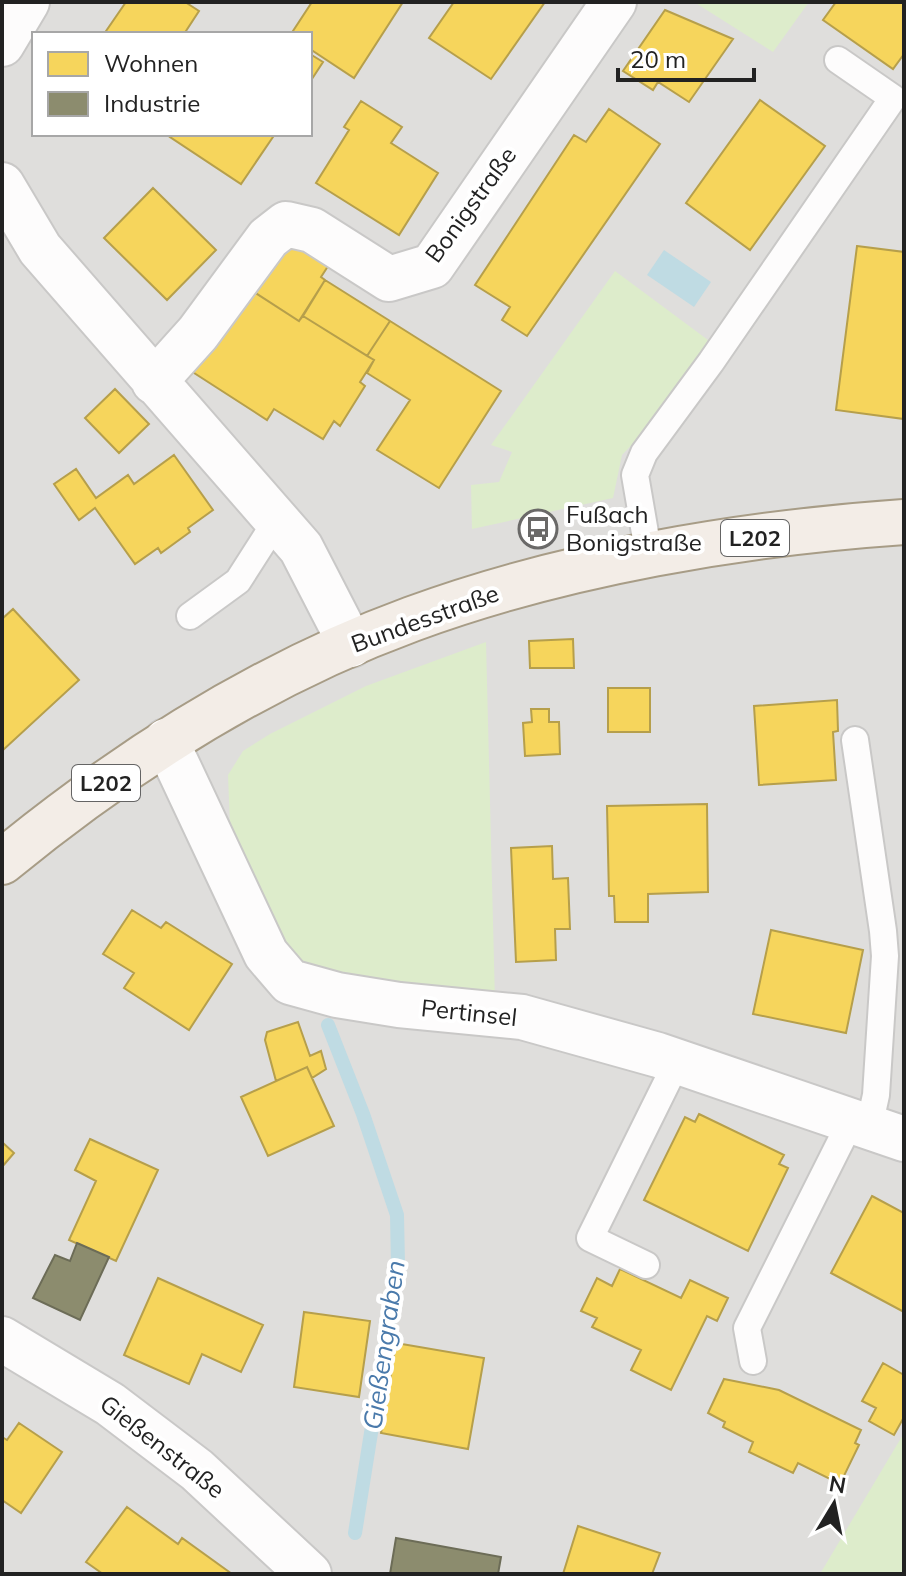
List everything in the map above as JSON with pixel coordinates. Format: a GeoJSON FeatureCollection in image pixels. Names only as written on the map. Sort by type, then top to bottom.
{"type":"FeatureCollection","features":[{"type":"Feature","properties":{"kind":"main road","name":"Bundesstraße"},"geometry":{"type":"LineString","coordinates":[[2,862],[47,825],[166,741],[255,690],[410,620],[520,585],[649,556],[767,536],[904,522]]}},
{"type":"Feature","properties":{"kind":"street"},"geometry":{"type":"LineString","coordinates":[[2,44],[27,2]]}},
{"type":"Feature","properties":{"kind":"street","name":"Bonigstraße"},"geometry":{"type":"LineString","coordinates":[[154,382],[198,333],[268,238],[286,224],[312,230],[389,279],[432,266],[614,2]]}},
{"type":"Feature","properties":{"kind":"street"},"geometry":{"type":"LineString","coordinates":[[2,185],[40,249],[301,548],[351,645]]}},
{"type":"Feature","properties":{"kind":"street","name":"Pertinsel"},"geometry":{"type":"LineString","coordinates":[[166,741],[266,954],[290,982],[337,995],[399,1005],[522,1017],[677,1062],[875,1129]]}},
{"type":"Feature","properties":{"kind":"street","name":"Gießenstraße"},"geometry":{"type":"LineString","coordinates":[[2,1339],[110,1404],[203,1475],[297,1569]]}},
{"type":"Feature","properties":{"kind":"lane"},"geometry":{"type":"LineString","coordinates":[[649,556],[635,475],[644,453],[711,362],[893,98],[838,60]]}},
{"type":"Feature","properties":{"kind":"lane"},"geometry":{"type":"LineString","coordinates":[[190,616],[238,581],[277,520]]}},
{"type":"Feature","properties":{"kind":"lane"},"geometry":{"type":"LineString","coordinates":[[753,1361],[747,1328],[875,1129],[885,956],[855,740]]}},
{"type":"Feature","properties":{"kind":"lane"},"geometry":{"type":"LineString","coordinates":[[646,1265],[590,1238],[677,1062]]}},
{"type":"Feature","properties":{"kind":"shaded area"},"geometry":{"type":"Polygon","coordinates":[[[2,2],[904,2],[904,1574],[2,1574],[2,2]]]}},
{"type":"Feature","properties":{"kind":"green space"},"geometry":{"type":"Polygon","coordinates":[[[694,2],[809,2],[773,52],[694,2]]]}},
{"type":"Feature","properties":{"kind":"green space"},"geometry":{"type":"Polygon","coordinates":[[[615,271],[708,340],[673,402],[622,455],[613,498],[472,529],[471,485],[499,482],[512,452],[491,445],[615,271]]]}},
{"type":"Feature","properties":{"kind":"green space"},"geometry":{"type":"Polygon","coordinates":[[[486,642],[495,1002],[337,978],[295,958],[275,932],[230,826],[228,775],[243,751],[270,734],[366,686],[486,642]]]}},
{"type":"Feature","properties":{"kind":"green space"},"geometry":{"type":"Polygon","coordinates":[[[904,1433],[904,1574],[820,1574],[904,1433]]]}},
{"type":"Feature","properties":{"kind":"water"},"geometry":{"type":"Polygon","coordinates":[[[664,250],[711,282],[694,307],[647,275],[664,250]]]}},
{"type":"Feature","properties":{"kind":"building: Wohnen"},"geometry":{"type":"Polygon","coordinates":[[[126,2],[185,2],[199,11],[185,32],[105,32],[126,2]]]}},
{"type":"Feature","properties":{"kind":"building: Wohnen"},"geometry":{"type":"Polygon","coordinates":[[[312,2],[403,2],[354,78],[312,50],[312,32],[292,32],[312,2]]]}},
{"type":"Feature","properties":{"kind":"building: Wohnen"},"geometry":{"type":"Polygon","coordinates":[[[454,2],[545,2],[491,79],[429,38],[454,2]]]}},
{"type":"Feature","properties":{"kind":"building: Wohnen"},"geometry":{"type":"Polygon","coordinates":[[[836,2],[904,2],[904,54],[893,69],[823,20],[836,2]]]}},
{"type":"Feature","properties":{"kind":"building: Wohnen"},"geometry":{"type":"Polygon","coordinates":[[[665,10],[733,39],[689,102],[658,82],[653,90],[623,71],[665,10]]]}},
{"type":"Feature","properties":{"kind":"building: Wohnen"},"geometry":{"type":"Polygon","coordinates":[[[312,55],[323,62],[312,79],[312,55]]]}},
{"type":"Feature","properties":{"kind":"building: Wohnen"},"geometry":{"type":"Polygon","coordinates":[[[760,100],[825,146],[750,250],[686,203],[760,100]]]}},
{"type":"Feature","properties":{"kind":"building: Wohnen"},"geometry":{"type":"Polygon","coordinates":[[[361,101],[402,127],[391,143],[438,173],[399,235],[316,183],[349,130],[344,127],[361,101]]]}},
{"type":"Feature","properties":{"kind":"building: Wohnen"},"geometry":{"type":"Polygon","coordinates":[[[609,109],[660,144],[527,336],[502,320],[510,307],[475,285],[574,135],[586,142],[609,109]]]}},
{"type":"Feature","properties":{"kind":"building: Wohnen"},"geometry":{"type":"Polygon","coordinates":[[[171,136],[274,136],[241,184],[171,136]]]}},
{"type":"Feature","properties":{"kind":"building: Wohnen"},"geometry":{"type":"Polygon","coordinates":[[[153,188],[216,250],[167,300],[104,238],[153,188]]]}},
{"type":"Feature","properties":{"kind":"building: Wohnen"},"geometry":{"type":"Polygon","coordinates":[[[288,245],[332,260],[321,277],[325,280],[299,321],[251,290],[268,265],[273,269],[288,245]]]}},
{"type":"Feature","properties":{"kind":"building: Wohnen"},"geometry":{"type":"Polygon","coordinates":[[[857,246],[904,252],[904,419],[836,410],[857,246]]]}},
{"type":"Feature","properties":{"kind":"building: Wohnen"},"geometry":{"type":"Polygon","coordinates":[[[325,280],[390,321],[367,356],[303,316],[325,280]]]}},
{"type":"Feature","properties":{"kind":"building: Wohnen"},"geometry":{"type":"Polygon","coordinates":[[[245,286],[299,321],[303,316],[374,360],[360,382],[365,386],[340,426],[334,421],[323,439],[274,409],[267,420],[191,371],[245,286]]]}},
{"type":"Feature","properties":{"kind":"building: Wohnen"},"geometry":{"type":"Polygon","coordinates":[[[390,321],[501,391],[439,488],[377,450],[410,400],[367,373],[374,360],[367,356],[390,321]]]}},
{"type":"Feature","properties":{"kind":"building: Wohnen"},"geometry":{"type":"Polygon","coordinates":[[[115,389],[149,424],[119,453],[85,418],[115,389]]]}},
{"type":"Feature","properties":{"kind":"building: Wohnen"},"geometry":{"type":"Polygon","coordinates":[[[174,455],[213,510],[161,553],[158,548],[135,564],[95,508],[79,520],[54,484],[76,469],[96,498],[128,475],[134,484],[174,455]]]}},
{"type":"Feature","properties":{"kind":"building: Wohnen"},"geometry":{"type":"Polygon","coordinates":[[[13,609],[79,680],[2,751],[2,619],[13,609]]]}},
{"type":"Feature","properties":{"kind":"building: Wohnen"},"geometry":{"type":"Polygon","coordinates":[[[573,639],[574,668],[530,668],[529,641],[573,639]]]}},
{"type":"Feature","properties":{"kind":"building: Wohnen"},"geometry":{"type":"Polygon","coordinates":[[[608,688],[650,688],[650,732],[608,732],[608,688]]]}},
{"type":"Feature","properties":{"kind":"building: Wohnen"},"geometry":{"type":"Polygon","coordinates":[[[837,700],[838,731],[833,732],[836,780],[759,785],[754,706],[837,700]]]}},
{"type":"Feature","properties":{"kind":"building: Wohnen"},"geometry":{"type":"Polygon","coordinates":[[[531,709],[549,709],[549,722],[559,722],[560,754],[525,756],[523,723],[532,722],[531,709]]]}},
{"type":"Feature","properties":{"kind":"building: Wohnen"},"geometry":{"type":"Polygon","coordinates":[[[707,804],[708,892],[648,894],[648,922],[615,922],[614,896],[609,896],[607,806],[707,804]]]}},
{"type":"Feature","properties":{"kind":"building: Wohnen"},"geometry":{"type":"Polygon","coordinates":[[[552,846],[553,879],[568,878],[570,929],[555,929],[556,960],[516,962],[511,848],[552,846]]]}},
{"type":"Feature","properties":{"kind":"building: Wohnen"},"geometry":{"type":"Polygon","coordinates":[[[132,910],[161,928],[166,922],[232,964],[189,1030],[124,988],[134,973],[103,954],[132,910]]]}},
{"type":"Feature","properties":{"kind":"building: Wohnen"},"geometry":{"type":"Polygon","coordinates":[[[771,930],[863,950],[846,1033],[753,1014],[771,930]]]}},
{"type":"Feature","properties":{"kind":"building: Wohnen"},"geometry":{"type":"Polygon","coordinates":[[[298,1022],[310,1056],[321,1051],[326,1069],[312,1078],[307,1067],[276,1081],[265,1040],[267,1032],[298,1022]]]}},
{"type":"Feature","properties":{"kind":"building: Wohnen"},"geometry":{"type":"Polygon","coordinates":[[[307,1067],[334,1126],[268,1156],[241,1097],[307,1067]]]}},
{"type":"Feature","properties":{"kind":"building: Wohnen"},"geometry":{"type":"Polygon","coordinates":[[[699,1114],[784,1155],[779,1164],[788,1168],[748,1251],[644,1200],[685,1117],[695,1122],[699,1114]]]}},
{"type":"Feature","properties":{"kind":"building: Wohnen"},"geometry":{"type":"Polygon","coordinates":[[[90,1139],[158,1170],[116,1261],[69,1240],[96,1181],[75,1170],[90,1139]]]}},
{"type":"Feature","properties":{"kind":"building: Wohnen"},"geometry":{"type":"Polygon","coordinates":[[[2,1142],[14,1153],[2,1167],[2,1142]]]}},
{"type":"Feature","properties":{"kind":"building: Wohnen"},"geometry":{"type":"Polygon","coordinates":[[[872,1196],[904,1213],[904,1312],[831,1273],[872,1196]]]}},
{"type":"Feature","properties":{"kind":"building: Wohnen"},"geometry":{"type":"Polygon","coordinates":[[[620,1269],[681,1298],[690,1280],[728,1298],[717,1321],[707,1316],[671,1390],[631,1370],[641,1350],[592,1327],[597,1318],[581,1311],[597,1278],[612,1286],[620,1269]]]}},
{"type":"Feature","properties":{"kind":"building: Wohnen"},"geometry":{"type":"Polygon","coordinates":[[[158,1278],[263,1325],[241,1372],[202,1354],[189,1384],[124,1355],[158,1278]]]}},
{"type":"Feature","properties":{"kind":"building: Wohnen"},"geometry":{"type":"Polygon","coordinates":[[[304,1312],[370,1321],[359,1397],[294,1387],[304,1312]]]}},
{"type":"Feature","properties":{"kind":"building: Wohnen"},"geometry":{"type":"Polygon","coordinates":[[[396,1343],[484,1358],[468,1449],[381,1433],[396,1343]]]}},
{"type":"Feature","properties":{"kind":"building: Wohnen"},"geometry":{"type":"Polygon","coordinates":[[[883,1363],[904,1375],[904,1417],[894,1435],[869,1421],[876,1408],[862,1401],[883,1363]]]}},
{"type":"Feature","properties":{"kind":"building: Wohnen"},"geometry":{"type":"Polygon","coordinates":[[[724,1379],[779,1390],[861,1430],[855,1443],[859,1445],[840,1484],[798,1463],[793,1473],[749,1452],[753,1442],[723,1427],[725,1422],[708,1413],[724,1379]]]}},
{"type":"Feature","properties":{"kind":"building: Wohnen"},"geometry":{"type":"Polygon","coordinates":[[[19,1423],[62,1452],[21,1513],[2,1500],[2,1437],[7,1440],[19,1423]]]}},
{"type":"Feature","properties":{"kind":"building: Wohnen"},"geometry":{"type":"Polygon","coordinates":[[[127,1507],[178,1544],[182,1538],[232,1574],[103,1574],[86,1562],[127,1507]]]}},
{"type":"Feature","properties":{"kind":"building: Wohnen"},"geometry":{"type":"Polygon","coordinates":[[[578,1526],[660,1553],[652,1574],[563,1574],[578,1526]]]}},
{"type":"Feature","properties":{"kind":"building: Industrie"},"geometry":{"type":"Polygon","coordinates":[[[77,1243],[109,1257],[80,1320],[33,1298],[55,1255],[70,1261],[77,1243]]]}},
{"type":"Feature","properties":{"kind":"building: Industrie"},"geometry":{"type":"Polygon","coordinates":[[[396,1538],[501,1557],[498,1574],[390,1574],[396,1538]]]}},
{"type":"Feature","properties":{"kind":"waterway","name":"Gießengraben"},"geometry":{"type":"LineString","coordinates":[[328,1025],[363,1114],[397,1215],[398,1264],[355,1533]]}},
{"type":"Feature","properties":{"kind":"place","name":"Fußach Bonigstraße"},"geometry":{"type":"Point","coordinates":[538,529]}}]}
